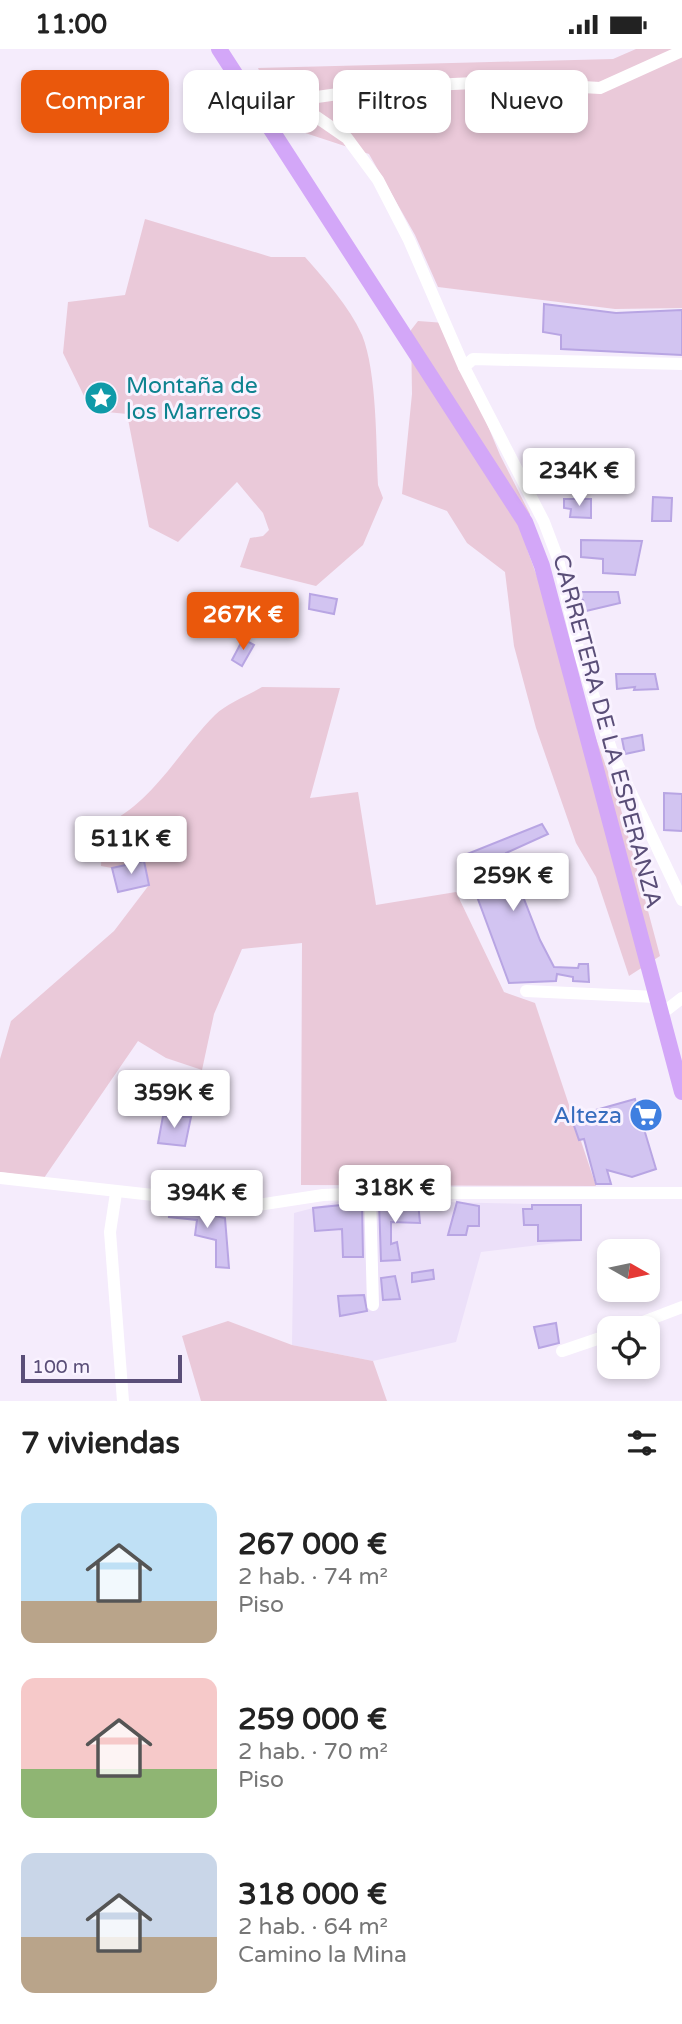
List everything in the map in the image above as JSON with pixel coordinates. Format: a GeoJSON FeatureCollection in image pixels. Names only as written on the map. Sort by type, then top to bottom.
{"type":"FeatureCollection","features":[{"type":"Feature","properties":{"kind":"main road","name":"CARRETERA DE LA ESPERANZA"},"geometry":{"type":"LineString","coordinates":[[219,49],[233,70]]}},
{"type":"Feature","properties":{"kind":"main road","name":"CARRETERA DE LA ESPERANZA"},"geometry":{"type":"LineString","coordinates":[[274,133],[525,522],[542,566],[682,1092]]}},
{"type":"Feature","properties":{"kind":"street"},"geometry":{"type":"LineString","coordinates":[[319,97],[387,87],[498,82],[600,88],[682,51]]}},
{"type":"Feature","properties":{"kind":"street"},"geometry":{"type":"LineString","coordinates":[[319,119],[346,138],[364,159],[409,240],[464,367],[544,522],[558,559],[579,652],[613,755],[682,901]]}},
{"type":"Feature","properties":{"kind":"street"},"geometry":{"type":"LineString","coordinates":[[464,367],[473,359],[682,364]]}},
{"type":"Feature","properties":{"kind":"street"},"geometry":{"type":"LineString","coordinates":[[526,991],[656,997]]}},
{"type":"Feature","properties":{"kind":"street"},"geometry":{"type":"LineString","coordinates":[[660,1014],[682,998]]}},
{"type":"Feature","properties":{"kind":"street"},"geometry":{"type":"LineString","coordinates":[[0,1178],[252,1206],[323,1195],[370,1193],[682,1193]]}},
{"type":"Feature","properties":{"kind":"street"},"geometry":{"type":"LineString","coordinates":[[116,1192],[110,1232],[123,1401]]}},
{"type":"Feature","properties":{"kind":"street"},"geometry":{"type":"LineString","coordinates":[[370,1193],[373,1305]]}},
{"type":"Feature","properties":{"kind":"street"},"geometry":{"type":"LineString","coordinates":[[658,1316],[682,1307]]}},
{"type":"Feature","properties":{"kind":"street"},"geometry":{"type":"LineString","coordinates":[[562,1351],[597,1339]]}},
{"type":"Feature","properties":{"kind":"shaded area"},"geometry":{"type":"Polygon","coordinates":[[[636,49],[682,49],[682,308],[615,309],[438,287],[415,235],[369,154],[305,133],[319,133],[319,70],[258,68],[613,59],[636,49]]]}},
{"type":"Feature","properties":{"kind":"shaded area"},"geometry":{"type":"Polygon","coordinates":[[[145,219],[271,257],[305,257],[357,324],[371,368],[378,485],[383,498],[363,545],[316,586],[240,567],[250,538],[263,536],[269,530],[263,513],[237,482],[178,542],[149,527],[127,414],[107,412],[85,398],[63,353],[68,302],[125,295],[145,219]]]}},
{"type":"Feature","properties":{"kind":"shaded area"},"geometry":{"type":"Polygon","coordinates":[[[418,321],[445,323],[500,455],[530,514],[527,549],[619,802],[660,956],[629,976],[596,877],[576,843],[536,728],[514,646],[505,572],[467,543],[447,511],[402,494],[412,394],[411,330],[418,321]]]}},
{"type":"Feature","properties":{"kind":"shaded area"},"geometry":{"type":"Polygon","coordinates":[[[262,687],[340,688],[310,798],[358,792],[376,905],[456,892],[504,992],[535,1003],[596,1186],[301,1185],[302,943],[242,949],[214,1014],[202,1070],[166,1058],[138,1041],[44,1178],[0,1172],[0,1059],[11,1021],[114,931],[149,885],[143,861],[112,868],[101,866],[103,826],[137,804],[220,711],[262,687]]]}},
{"type":"Feature","properties":{"kind":"shaded area"},"geometry":{"type":"Polygon","coordinates":[[[344,1200],[581,1205],[581,1240],[481,1252],[456,1342],[373,1361],[292,1345],[294,1213],[344,1200]]]}},
{"type":"Feature","properties":{"kind":"shaded area"},"geometry":{"type":"Polygon","coordinates":[[[228,1321],[292,1345],[373,1361],[387,1401],[201,1401],[182,1336],[228,1321]]]}},
{"type":"Feature","properties":{"kind":"building"},"geometry":{"type":"Polygon","coordinates":[[[544,304],[616,313],[682,310],[682,355],[561,349],[561,335],[543,332],[544,304]]]}},
{"type":"Feature","properties":{"kind":"building"},"geometry":{"type":"Polygon","coordinates":[[[653,497],[672,498],[671,521],[652,521],[653,497]]]}},
{"type":"Feature","properties":{"kind":"building"},"geometry":{"type":"Polygon","coordinates":[[[564,499],[591,499],[591,518],[570,517],[571,509],[564,508],[564,499]]]}},
{"type":"Feature","properties":{"kind":"building"},"geometry":{"type":"Polygon","coordinates":[[[581,540],[642,541],[635,575],[603,573],[603,559],[581,557],[581,540]]]}},
{"type":"Feature","properties":{"kind":"building"},"geometry":{"type":"Polygon","coordinates":[[[574,592],[618,592],[620,603],[586,611],[583,600],[576,599],[574,592]]]}},
{"type":"Feature","properties":{"kind":"building"},"geometry":{"type":"Polygon","coordinates":[[[310,594],[337,599],[334,614],[309,609],[310,594]]]}},
{"type":"Feature","properties":{"kind":"building"},"geometry":{"type":"Polygon","coordinates":[[[243,639],[254,645],[242,666],[232,660],[243,639]]]}},
{"type":"Feature","properties":{"kind":"building"},"geometry":{"type":"Polygon","coordinates":[[[616,674],[655,674],[658,689],[617,689],[616,674]]]}},
{"type":"Feature","properties":{"kind":"building"},"geometry":{"type":"Polygon","coordinates":[[[642,735],[644,750],[625,754],[622,739],[642,735]]]}},
{"type":"Feature","properties":{"kind":"building"},"geometry":{"type":"Polygon","coordinates":[[[664,793],[682,794],[682,831],[664,830],[664,793]]]}},
{"type":"Feature","properties":{"kind":"building"},"geometry":{"type":"Polygon","coordinates":[[[542,824],[548,834],[506,853],[540,940],[554,967],[578,968],[579,964],[588,964],[589,982],[573,981],[573,977],[557,974],[556,981],[509,983],[462,856],[542,824]]]}},
{"type":"Feature","properties":{"kind":"building"},"geometry":{"type":"Polygon","coordinates":[[[144,861],[149,885],[118,892],[112,868],[144,861]]]}},
{"type":"Feature","properties":{"kind":"building"},"geometry":{"type":"Polygon","coordinates":[[[635,1099],[656,1169],[632,1177],[607,1170],[611,1184],[596,1184],[584,1139],[579,1140],[571,1117],[635,1099]]]}},
{"type":"Feature","properties":{"kind":"building"},"geometry":{"type":"Polygon","coordinates":[[[163,1116],[191,1117],[185,1146],[158,1143],[163,1116]]]}},
{"type":"Feature","properties":{"kind":"building"},"geometry":{"type":"Polygon","coordinates":[[[379,1202],[418,1202],[420,1223],[391,1222],[391,1244],[397,1242],[400,1260],[381,1261],[379,1202]]]}},
{"type":"Feature","properties":{"kind":"building"},"geometry":{"type":"Polygon","coordinates":[[[457,1202],[479,1206],[479,1226],[468,1226],[466,1235],[448,1235],[457,1202]]]}},
{"type":"Feature","properties":{"kind":"building"},"geometry":{"type":"Polygon","coordinates":[[[362,1204],[363,1257],[343,1257],[342,1229],[315,1231],[313,1208],[362,1204]]]}},
{"type":"Feature","properties":{"kind":"building"},"geometry":{"type":"Polygon","coordinates":[[[532,1205],[581,1205],[581,1240],[538,1241],[538,1225],[524,1225],[523,1209],[532,1209],[532,1205]]]}},
{"type":"Feature","properties":{"kind":"building"},"geometry":{"type":"Polygon","coordinates":[[[171,1206],[205,1210],[205,1214],[225,1218],[229,1268],[216,1267],[216,1240],[195,1235],[197,1220],[169,1217],[171,1206]]]}},
{"type":"Feature","properties":{"kind":"building"},"geometry":{"type":"Polygon","coordinates":[[[433,1270],[434,1279],[412,1282],[412,1273],[433,1270]]]}},
{"type":"Feature","properties":{"kind":"building"},"geometry":{"type":"Polygon","coordinates":[[[395,1276],[400,1299],[383,1300],[381,1278],[395,1276]]]}},
{"type":"Feature","properties":{"kind":"building"},"geometry":{"type":"Polygon","coordinates":[[[364,1295],[367,1311],[340,1316],[338,1296],[364,1295]]]}},
{"type":"Feature","properties":{"kind":"building"},"geometry":{"type":"Polygon","coordinates":[[[556,1323],[559,1343],[539,1348],[534,1327],[556,1323]]]}},
{"type":"Feature","properties":{"kind":"place","name":"Montaña de los Marreros"},"geometry":{"type":"Point","coordinates":[101,398]}},
{"type":"Feature","properties":{"kind":"place","name":"Alteza"},"geometry":{"type":"Point","coordinates":[646,1115]}}]}
